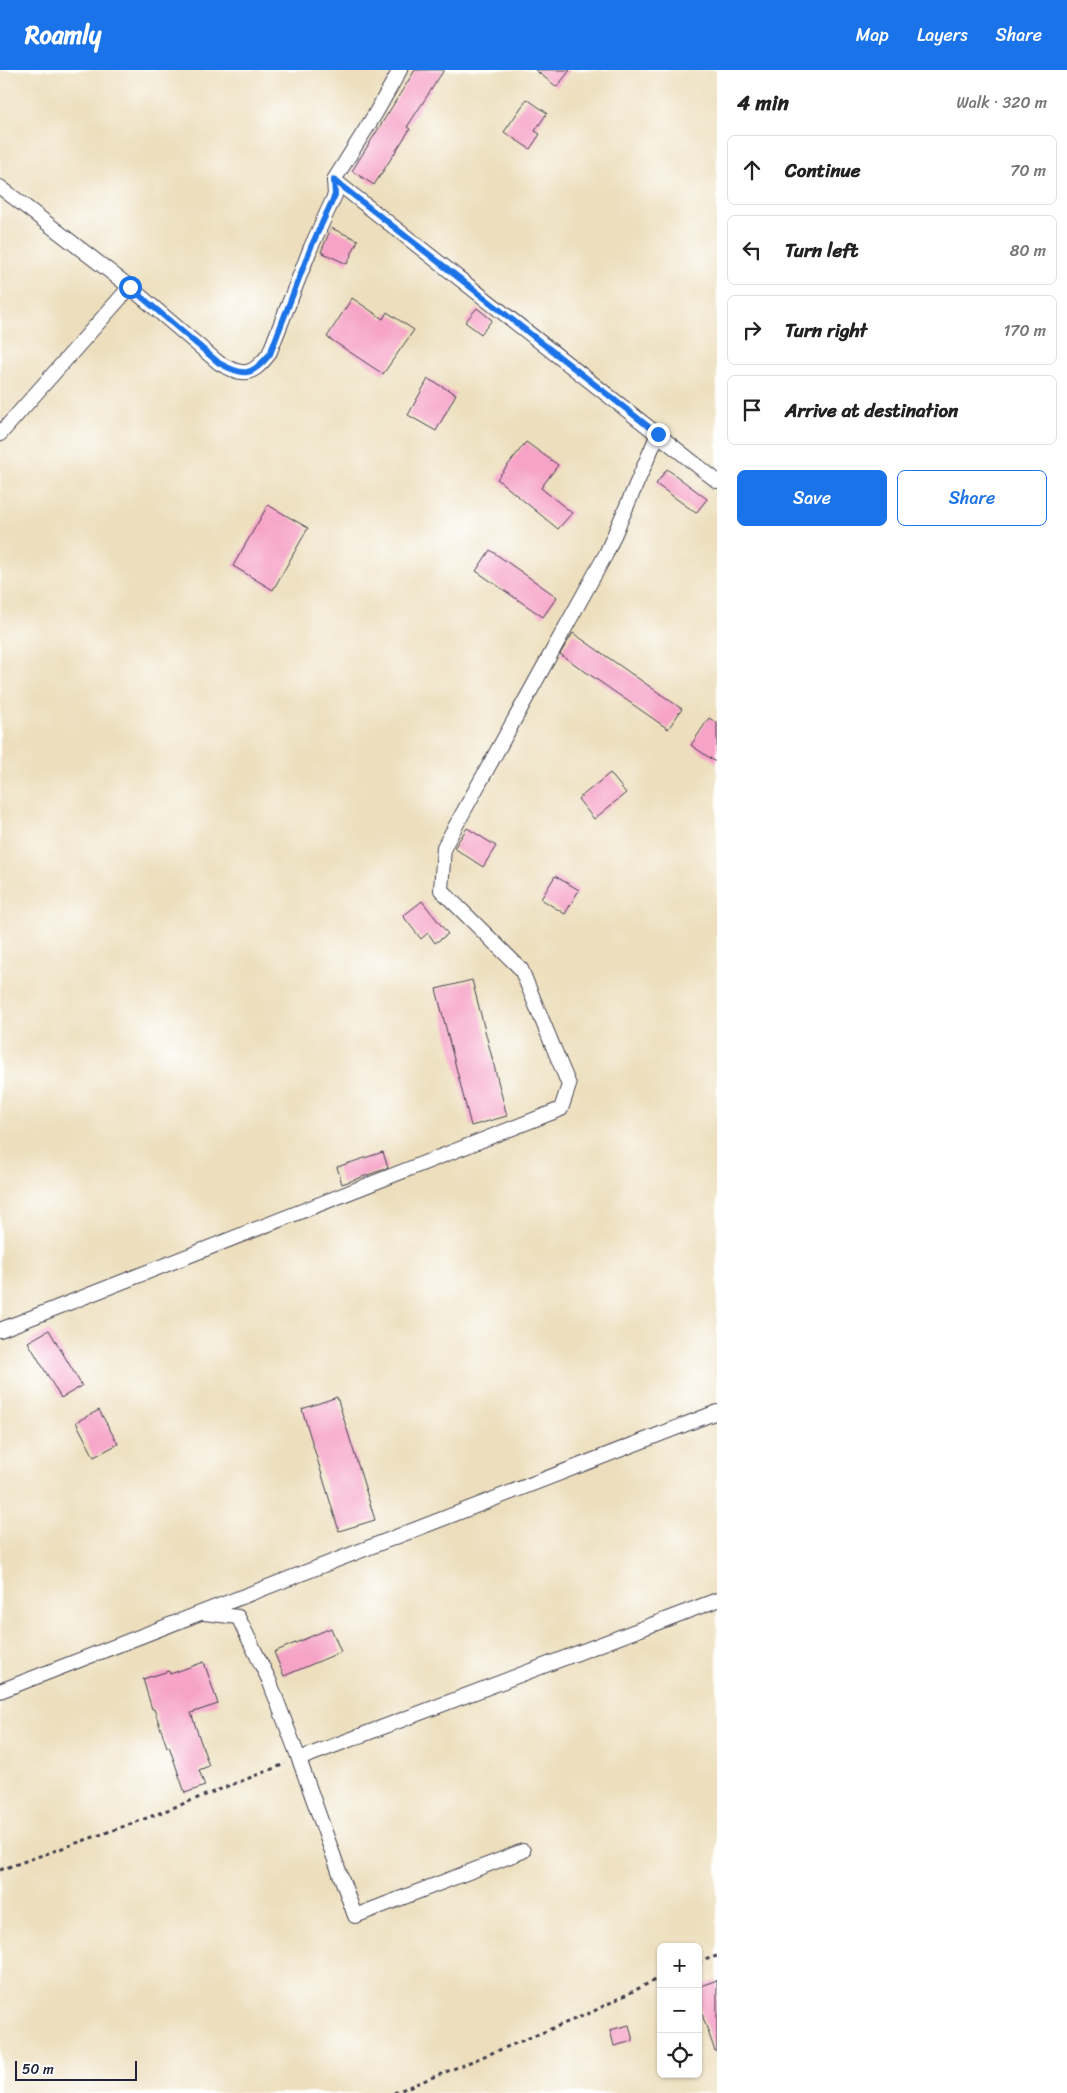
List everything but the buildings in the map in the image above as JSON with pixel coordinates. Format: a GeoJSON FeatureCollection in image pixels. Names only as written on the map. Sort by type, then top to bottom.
{"type":"FeatureCollection","features":[{"type":"Feature","properties":{"kind":"street"},"geometry":{"type":"LineString","coordinates":[[0,187],[130,287],[219,363],[234,371],[249,372],[258,368],[270,354],[311,247],[335,195],[334,180],[400,70]]}},
{"type":"Feature","properties":{"kind":"street"},"geometry":{"type":"LineString","coordinates":[[334,180],[717,481]]}},
{"type":"Feature","properties":{"kind":"street"},"geometry":{"type":"LineString","coordinates":[[0,434],[130,287]]}},
{"type":"Feature","properties":{"kind":"street"},"geometry":{"type":"LineString","coordinates":[[0,1330],[561,1110],[569,1085],[521,969],[441,890],[444,847],[606,554],[658,434]]}},
{"type":"Feature","properties":{"kind":"street"},"geometry":{"type":"LineString","coordinates":[[0,1692],[717,1412]]}},
{"type":"Feature","properties":{"kind":"street"},"geometry":{"type":"LineString","coordinates":[[299,1759],[717,1600]]}},
{"type":"Feature","properties":{"kind":"street"},"geometry":{"type":"LineString","coordinates":[[203,1612],[238,1617],[269,1680],[355,1916],[523,1851]]}},
{"type":"Feature","properties":{"kind":"path"},"geometry":{"type":"LineString","coordinates":[[0,1870],[139,1820],[299,1759]]}},
{"type":"Feature","properties":{"kind":"path"},"geometry":{"type":"LineString","coordinates":[[702,1961],[717,1956]]}},
{"type":"Feature","properties":{"kind":"path"},"geometry":{"type":"LineString","coordinates":[[394,2093],[590,2013],[657,1979]]}},
{"type":"Feature","properties":{"kind":"route"},"geometry":{"type":"LineString","coordinates":[[130,287],[219,363],[234,371],[249,372],[258,368],[270,354],[311,247],[335,195],[334,180],[658,434]]}}]}
